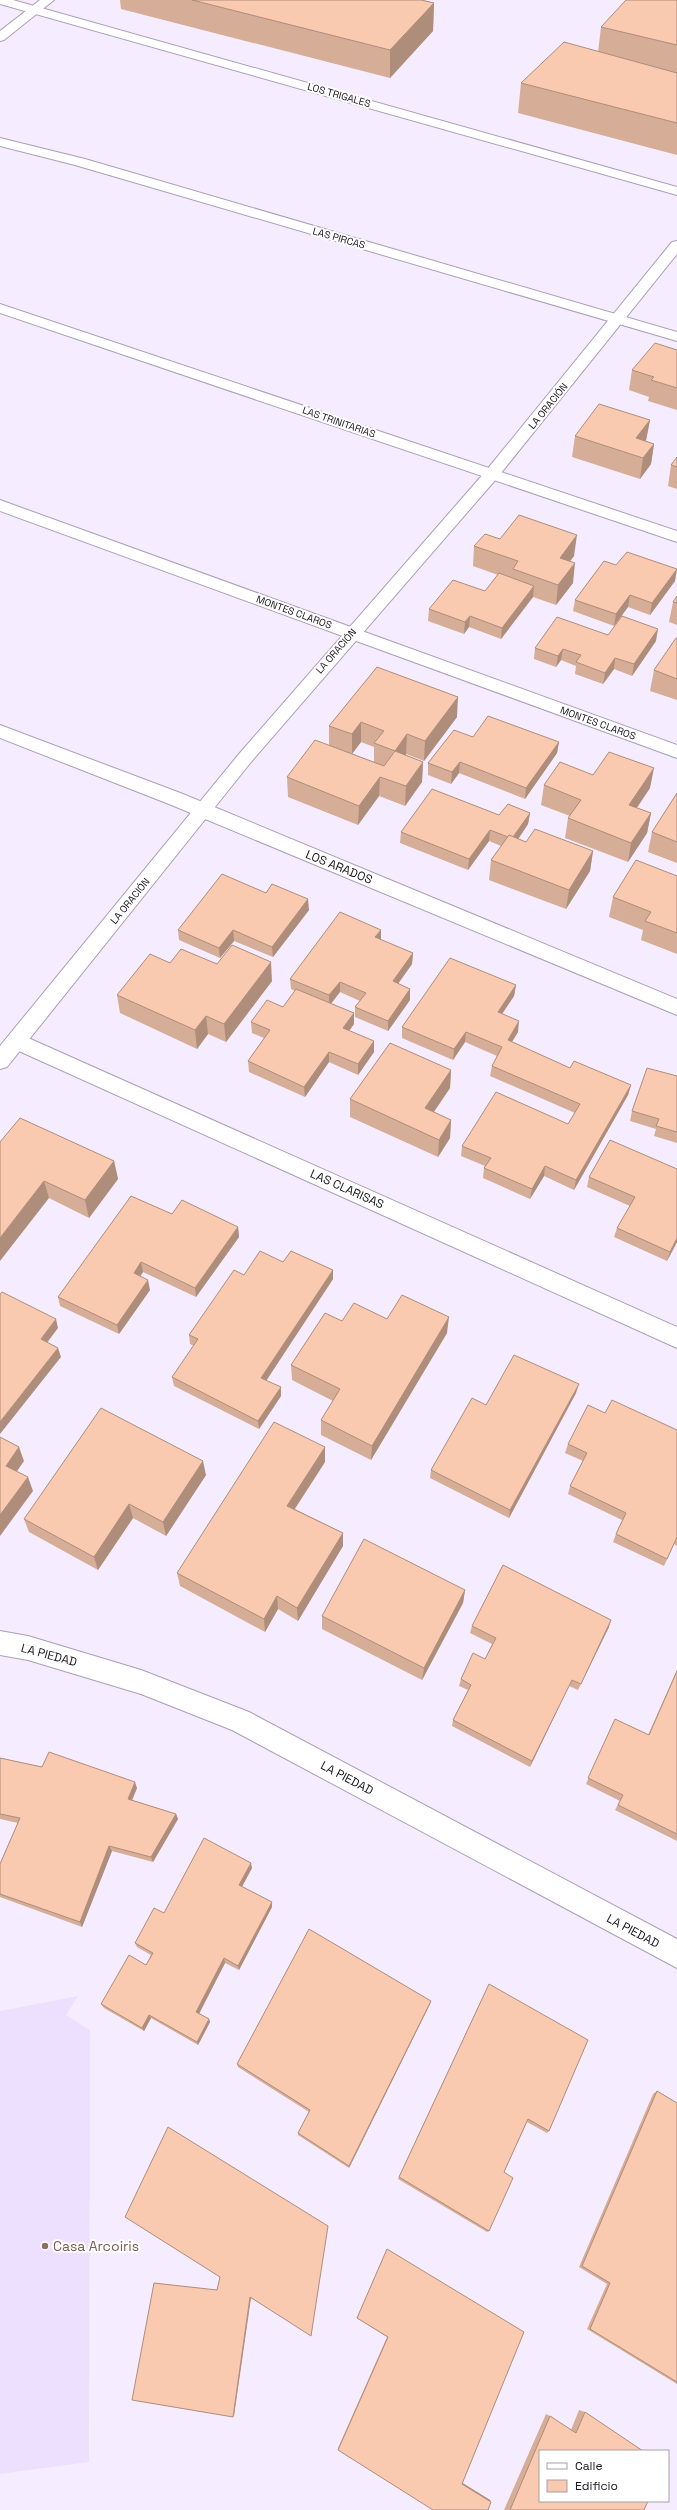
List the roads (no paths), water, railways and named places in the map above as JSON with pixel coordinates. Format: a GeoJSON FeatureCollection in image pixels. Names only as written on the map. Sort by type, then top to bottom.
{"type":"FeatureCollection","features":[{"type":"Feature","properties":{"kind":"street","name":"LOS TRIGALES"},"geometry":{"type":"LineString","coordinates":[[0,0],[677,191]]}},
{"type":"Feature","properties":{"kind":"street"},"geometry":{"type":"LineString","coordinates":[[0,37],[48,0]]}},
{"type":"Feature","properties":{"kind":"street","name":"LAS PIRCAS"},"geometry":{"type":"LineString","coordinates":[[0,142],[80,162],[677,337]]}},
{"type":"Feature","properties":{"kind":"street","name":"LA ORACIÓN"},"geometry":{"type":"LineString","coordinates":[[0,1061],[203,811],[351,633],[491,475],[618,320],[677,245]]}},
{"type":"Feature","properties":{"kind":"street","name":"LAS TRINITARIAS"},"geometry":{"type":"LineString","coordinates":[[0,308],[677,537]]}},
{"type":"Feature","properties":{"kind":"street","name":"MONTES CLAROS"},"geometry":{"type":"LineString","coordinates":[[0,505],[677,752]]}},
{"type":"Feature","properties":{"kind":"street","name":"LOS ARADOS"},"geometry":{"type":"LineString","coordinates":[[0,731],[176,799],[677,1006]]}},
{"type":"Feature","properties":{"kind":"street","name":"LAS CLARISAS"},"geometry":{"type":"LineString","coordinates":[[17,1041],[677,1338]]}},
{"type":"Feature","properties":{"kind":"street","name":"LA PIEDAD"},"geometry":{"type":"LineString","coordinates":[[0,1643],[28,1648],[141,1682],[240,1721],[677,1954]]}},
{"type":"Feature","properties":{"kind":"place","name":"Casa Arcoiris"},"geometry":{"type":"Point","coordinates":[45,2246]}}]}
